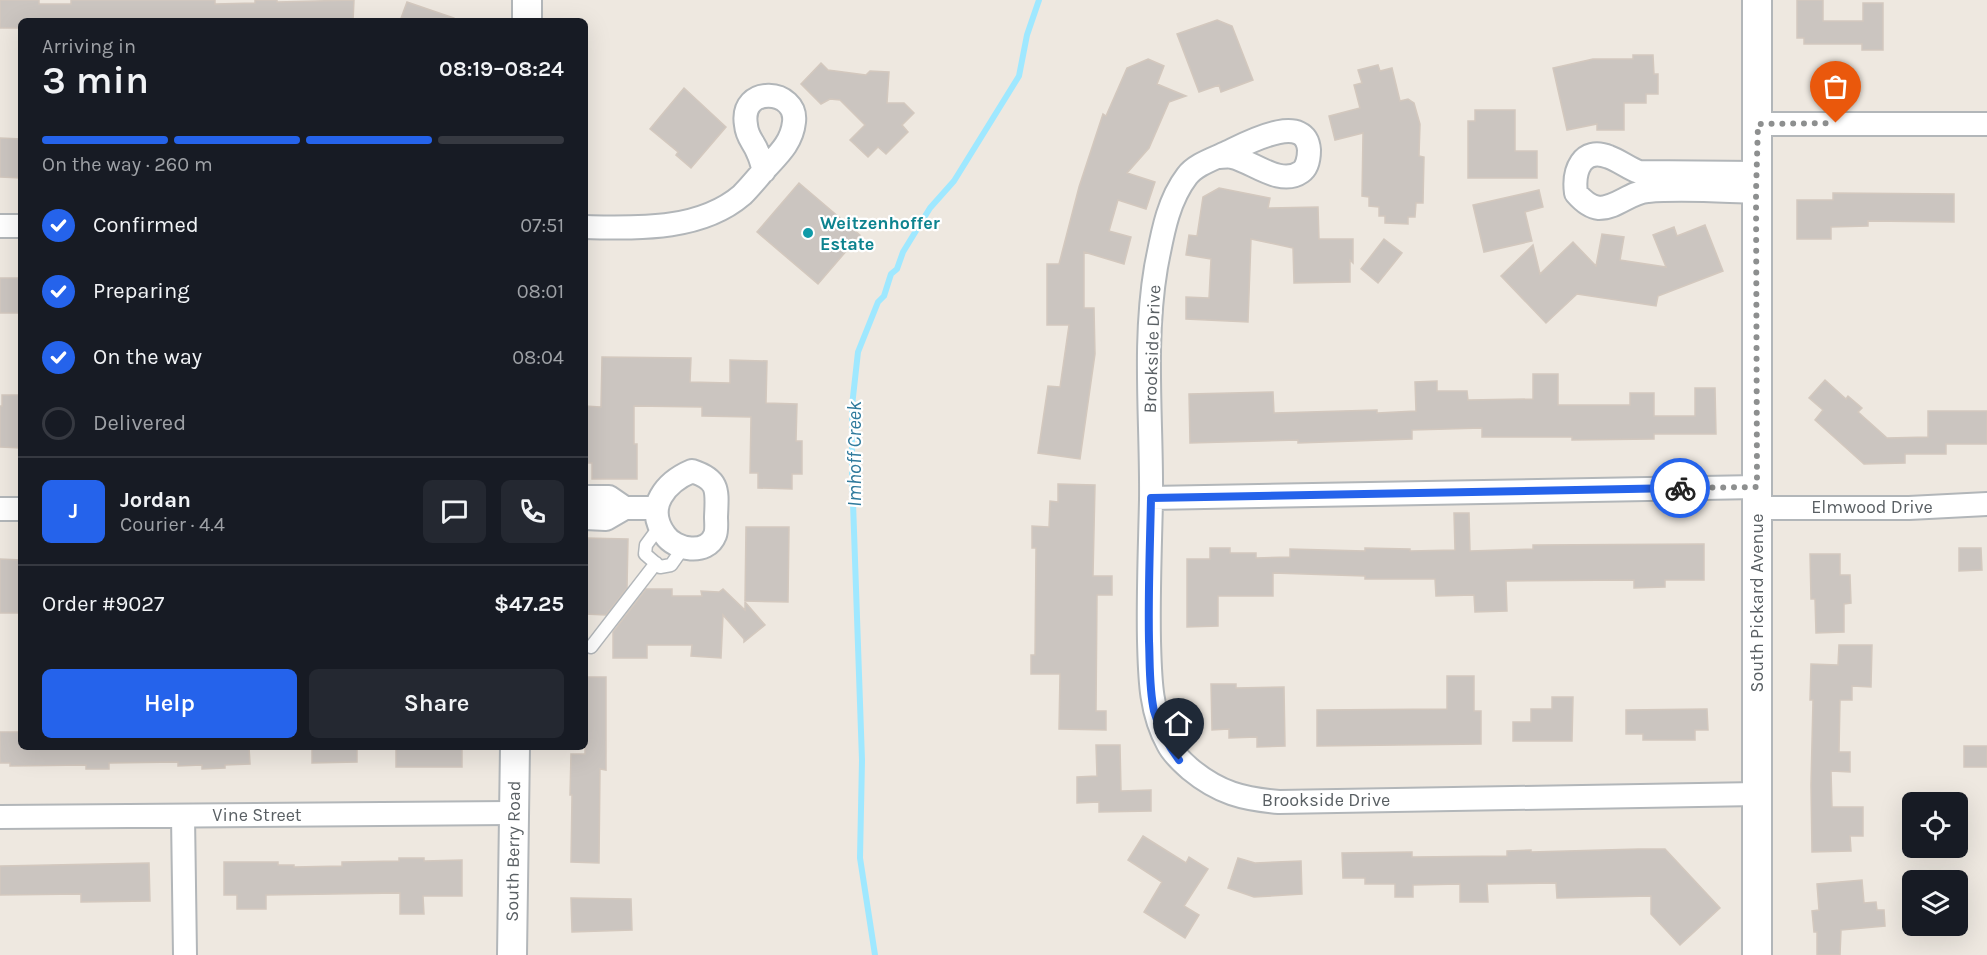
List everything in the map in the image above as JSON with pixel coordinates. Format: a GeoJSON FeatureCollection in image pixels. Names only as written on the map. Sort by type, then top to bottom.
{"type":"FeatureCollection","features":[{"type":"Feature","properties":{"kind":"street"},"geometry":{"type":"LineString","coordinates":[[527,0],[527,18]]}},
{"type":"Feature","properties":{"kind":"street","name":"South Pickard Avenue"},"geometry":{"type":"LineString","coordinates":[[1757,0],[1757,955]]}},
{"type":"Feature","properties":{"kind":"street"},"geometry":{"type":"LineString","coordinates":[[1758,124],[1987,124]]}},
{"type":"Feature","properties":{"kind":"street"},"geometry":{"type":"LineString","coordinates":[[1597,154],[1607,156],[1640,172],[1756,182],[1645,191],[1612,206],[1601,208],[1586,203],[1576,193],[1575,177],[1583,161],[1597,154]]}},
{"type":"Feature","properties":{"kind":"street","name":"Brookside Drive"},"geometry":{"type":"LineString","coordinates":[[1218,157],[1202,163],[1188,174],[1177,191],[1168,213],[1158,257],[1149,339],[1150,681],[1154,711],[1168,746],[1179,760],[1209,784],[1228,794],[1253,800],[1279,802],[1758,794]]}},
{"type":"Feature","properties":{"kind":"street"},"geometry":{"type":"LineString","coordinates":[[588,228],[661,226],[696,219],[720,209],[741,196],[764,171]]}},
{"type":"Feature","properties":{"kind":"street"},"geometry":{"type":"LineString","coordinates":[[0,226],[18,226]]}},
{"type":"Feature","properties":{"kind":"street"},"geometry":{"type":"LineString","coordinates":[[692,471],[706,475],[715,485],[716,535],[710,543],[699,548],[683,548],[673,544],[663,534],[659,517],[660,494],[677,477],[692,471]]}},
{"type":"Feature","properties":{"kind":"street"},"geometry":{"type":"LineString","coordinates":[[588,497],[609,497],[625,508],[659,517]]}},
{"type":"Feature","properties":{"kind":"street","name":"Elmwood Drive"},"geometry":{"type":"LineString","coordinates":[[1151,498],[1757,497],[1909,508],[1987,504]]}},
{"type":"Feature","properties":{"kind":"street"},"geometry":{"type":"LineString","coordinates":[[588,518],[606,519],[625,508]]}},
{"type":"Feature","properties":{"kind":"street"},"geometry":{"type":"LineString","coordinates":[[0,509],[18,509]]}},
{"type":"Feature","properties":{"kind":"street","name":"South Berry Road"},"geometry":{"type":"LineString","coordinates":[[512,955],[515,750]]}},
{"type":"Feature","properties":{"kind":"street","name":"Vine Street"},"geometry":{"type":"LineString","coordinates":[[0,817],[514,813]]}},
{"type":"Feature","properties":{"kind":"street"},"geometry":{"type":"LineString","coordinates":[[183,816],[185,955]]}},
{"type":"Feature","properties":{"kind":"lane"},"geometry":{"type":"LineString","coordinates":[[659,517],[646,545],[645,554],[660,567],[671,565],[683,548]]}},
{"type":"Feature","properties":{"kind":"lane"},"geometry":{"type":"LineString","coordinates":[[591,647],[656,563]]}},
{"type":"Feature","properties":{"kind":"building"},"geometry":{"type":"Polygon","coordinates":[[[0,0],[39,0],[39,4],[71,4],[71,0],[215,0],[215,4],[255,3],[255,0],[277,0],[277,2],[354,0],[353,18],[18,18],[18,28],[0,28],[0,0]]]}},
{"type":"Feature","properties":{"kind":"building"},"geometry":{"type":"Polygon","coordinates":[[[1797,0],[1823,0],[1823,21],[1863,21],[1863,3],[1883,3],[1883,50],[1862,50],[1862,44],[1804,44],[1804,38],[1797,38],[1797,0]]]}},
{"type":"Feature","properties":{"kind":"building"},"geometry":{"type":"Polygon","coordinates":[[[407,2],[454,18],[401,18],[407,2]]]}},
{"type":"Feature","properties":{"kind":"building"},"geometry":{"type":"Polygon","coordinates":[[[1217,20],[1232,26],[1253,80],[1221,92],[1219,85],[1199,92],[1177,34],[1217,20]]]}},
{"type":"Feature","properties":{"kind":"building"},"geometry":{"type":"Polygon","coordinates":[[[1633,55],[1653,55],[1654,74],[1658,74],[1658,94],[1646,94],[1646,103],[1624,103],[1624,130],[1597,130],[1597,124],[1567,130],[1553,68],[1593,59],[1633,59],[1633,55]]]}},
{"type":"Feature","properties":{"kind":"building"},"geometry":{"type":"Polygon","coordinates":[[[1148,59],[1164,66],[1157,84],[1186,96],[1169,102],[1149,148],[1127,173],[1155,182],[1146,209],[1118,200],[1109,231],[1131,237],[1124,264],[1084,252],[1084,308],[1094,308],[1095,354],[1080,459],[1038,453],[1048,386],[1060,387],[1069,325],[1047,325],[1047,264],[1059,264],[1079,187],[1103,114],[1106,116],[1127,68],[1148,59]]]}},
{"type":"Feature","properties":{"kind":"building"},"geometry":{"type":"Polygon","coordinates":[[[821,63],[828,70],[866,75],[870,71],[889,72],[887,103],[904,103],[914,113],[902,125],[908,132],[886,154],[878,147],[868,157],[850,140],[865,125],[840,100],[830,99],[821,104],[801,84],[821,63]]]}},
{"type":"Feature","properties":{"kind":"building"},"geometry":{"type":"Polygon","coordinates":[[[1378,65],[1380,71],[1392,68],[1400,101],[1408,99],[1414,103],[1420,124],[1419,156],[1424,157],[1423,203],[1416,203],[1415,217],[1408,217],[1408,224],[1385,223],[1385,216],[1379,216],[1379,207],[1369,206],[1369,197],[1362,196],[1363,133],[1335,140],[1329,116],[1360,108],[1354,85],[1362,83],[1358,70],[1378,65]]]}},
{"type":"Feature","properties":{"kind":"building"},"geometry":{"type":"Polygon","coordinates":[[[684,88],[726,127],[691,168],[676,155],[678,152],[650,129],[684,88]]]}},
{"type":"Feature","properties":{"kind":"building"},"geometry":{"type":"Polygon","coordinates":[[[1475,110],[1515,110],[1515,151],[1537,151],[1537,178],[1468,178],[1468,121],[1475,121],[1475,110]]]}},
{"type":"Feature","properties":{"kind":"building"},"geometry":{"type":"Polygon","coordinates":[[[0,138],[18,139],[18,178],[0,177],[0,138]]]}},
{"type":"Feature","properties":{"kind":"building","name":"Weitzenhoffer Estate"},"geometry":{"type":"Polygon","coordinates":[[[799,183],[860,235],[818,284],[757,232],[799,183]]]}},
{"type":"Feature","properties":{"kind":"building"},"geometry":{"type":"Polygon","coordinates":[[[1219,188],[1270,198],[1268,208],[1318,207],[1319,239],[1353,239],[1350,282],[1294,283],[1293,248],[1251,239],[1248,322],[1186,319],[1186,297],[1209,298],[1211,259],[1186,255],[1189,235],[1197,236],[1203,197],[1219,188]]]}},
{"type":"Feature","properties":{"kind":"building"},"geometry":{"type":"Polygon","coordinates":[[[1539,190],[1543,207],[1525,212],[1532,241],[1484,252],[1473,205],[1539,190]]]}},
{"type":"Feature","properties":{"kind":"building"},"geometry":{"type":"Polygon","coordinates":[[[1833,193],[1954,194],[1954,222],[1868,221],[1868,226],[1831,227],[1831,239],[1797,239],[1797,200],[1833,200],[1833,193]]]}},
{"type":"Feature","properties":{"kind":"building"},"geometry":{"type":"Polygon","coordinates":[[[1705,225],[1723,271],[1658,296],[1656,306],[1577,294],[1546,323],[1501,276],[1533,245],[1540,274],[1573,242],[1596,266],[1602,234],[1624,237],[1620,260],[1666,267],[1653,235],[1674,227],[1677,236],[1705,225]]]}},
{"type":"Feature","properties":{"kind":"building"},"geometry":{"type":"Polygon","coordinates":[[[1384,239],[1402,253],[1378,283],[1361,269],[1384,239]]]}},
{"type":"Feature","properties":{"kind":"building"},"geometry":{"type":"Polygon","coordinates":[[[0,278],[18,278],[18,313],[0,313],[0,278]]]}},
{"type":"Feature","properties":{"kind":"building"},"geometry":{"type":"Polygon","coordinates":[[[602,357],[691,358],[690,382],[730,383],[730,360],[767,361],[766,403],[797,404],[796,441],[802,441],[802,474],[792,474],[792,489],[758,488],[758,473],[750,473],[751,417],[702,416],[702,407],[634,406],[637,479],[592,479],[592,463],[588,463],[588,406],[601,407],[602,357]]]}},
{"type":"Feature","properties":{"kind":"building"},"geometry":{"type":"Polygon","coordinates":[[[1533,374],[1558,374],[1558,405],[1630,405],[1630,393],[1654,393],[1654,416],[1695,416],[1695,388],[1715,388],[1716,434],[1654,434],[1654,439],[1572,440],[1572,437],[1482,437],[1482,428],[1412,430],[1412,439],[1298,443],[1298,440],[1190,443],[1189,394],[1273,392],[1274,413],[1416,411],[1415,382],[1437,381],[1437,391],[1467,391],[1468,400],[1533,399],[1533,374]]]}},
{"type":"Feature","properties":{"kind":"building"},"geometry":{"type":"Polygon","coordinates":[[[1825,380],[1846,399],[1848,396],[1862,408],[1858,412],[1887,438],[1928,437],[1928,411],[1987,411],[1987,444],[1946,444],[1946,454],[1905,454],[1905,463],[1864,464],[1815,420],[1823,410],[1809,398],[1825,380]]]}},
{"type":"Feature","properties":{"kind":"building"},"geometry":{"type":"Polygon","coordinates":[[[2,395],[18,395],[18,448],[0,447],[0,406],[2,406],[2,395]]]}},
{"type":"Feature","properties":{"kind":"building"},"geometry":{"type":"Polygon","coordinates":[[[1058,484],[1095,485],[1093,576],[1112,576],[1112,595],[1097,595],[1096,711],[1106,711],[1106,730],[1059,729],[1060,674],[1031,674],[1031,655],[1035,655],[1036,548],[1032,548],[1032,526],[1049,527],[1050,501],[1058,502],[1058,484]]]}},
{"type":"Feature","properties":{"kind":"building"},"geometry":{"type":"Polygon","coordinates":[[[1454,513],[1469,513],[1470,551],[1533,549],[1533,545],[1704,544],[1704,580],[1665,580],[1665,587],[1634,588],[1634,580],[1506,581],[1507,611],[1475,612],[1474,595],[1436,596],[1435,579],[1365,579],[1365,576],[1273,573],[1273,596],[1218,596],[1218,626],[1187,627],[1187,559],[1210,559],[1210,548],[1230,548],[1230,553],[1256,553],[1256,558],[1290,557],[1290,549],[1455,550],[1454,513]]]}},
{"type":"Feature","properties":{"kind":"building"},"geometry":{"type":"Polygon","coordinates":[[[746,527],[789,527],[788,602],[745,601],[746,527]]]}},
{"type":"Feature","properties":{"kind":"building"},"geometry":{"type":"Polygon","coordinates":[[[588,538],[628,539],[627,588],[606,615],[588,614],[588,538]]]}},
{"type":"Feature","properties":{"kind":"building"},"geometry":{"type":"Polygon","coordinates":[[[1959,548],[1981,548],[1982,570],[1959,571],[1959,548]]]}},
{"type":"Feature","properties":{"kind":"building"},"geometry":{"type":"Polygon","coordinates":[[[1810,554],[1840,554],[1840,575],[1850,575],[1851,603],[1844,604],[1844,632],[1816,633],[1815,599],[1811,599],[1810,554]]]}},
{"type":"Feature","properties":{"kind":"building"},"geometry":{"type":"Polygon","coordinates":[[[0,559],[18,560],[18,613],[0,613],[0,559]]]}},
{"type":"Feature","properties":{"kind":"building"},"geometry":{"type":"Polygon","coordinates":[[[646,589],[672,589],[672,596],[702,596],[701,591],[719,592],[723,589],[745,610],[745,602],[765,625],[744,642],[744,639],[723,615],[721,658],[691,656],[692,645],[647,645],[647,658],[613,658],[613,632],[646,589]]]}},
{"type":"Feature","properties":{"kind":"building"},"geometry":{"type":"Polygon","coordinates":[[[1839,645],[1872,645],[1871,687],[1852,686],[1852,700],[1840,700],[1839,752],[1850,752],[1850,772],[1831,771],[1832,807],[1863,807],[1863,836],[1850,836],[1851,851],[1812,852],[1813,700],[1810,700],[1811,664],[1838,665],[1839,645]]]}},
{"type":"Feature","properties":{"kind":"building"},"geometry":{"type":"Polygon","coordinates":[[[1447,676],[1474,676],[1474,711],[1481,711],[1481,744],[1317,746],[1317,710],[1447,709],[1447,676]]]}},
{"type":"Feature","properties":{"kind":"building"},"geometry":{"type":"Polygon","coordinates":[[[588,677],[606,677],[606,770],[600,769],[599,863],[571,862],[571,754],[585,754],[585,750],[588,750],[588,677]]]}},
{"type":"Feature","properties":{"kind":"building"},"geometry":{"type":"Polygon","coordinates":[[[1211,684],[1236,684],[1236,688],[1284,687],[1285,746],[1257,747],[1257,737],[1229,738],[1229,729],[1212,730],[1211,684]]]}},
{"type":"Feature","properties":{"kind":"building"},"geometry":{"type":"Polygon","coordinates":[[[1552,697],[1573,697],[1572,741],[1513,741],[1513,722],[1531,722],[1531,709],[1552,709],[1552,697]]]}},
{"type":"Feature","properties":{"kind":"building"},"geometry":{"type":"Polygon","coordinates":[[[1707,709],[1708,730],[1695,730],[1695,740],[1643,740],[1643,734],[1626,734],[1626,710],[1707,709]]]}},
{"type":"Feature","properties":{"kind":"building"},"geometry":{"type":"Polygon","coordinates":[[[0,732],[18,732],[18,750],[249,750],[250,764],[202,769],[202,765],[178,766],[178,762],[109,763],[109,769],[86,769],[86,765],[10,766],[10,763],[0,763],[0,732]]]}},
{"type":"Feature","properties":{"kind":"building"},"geometry":{"type":"Polygon","coordinates":[[[1096,745],[1120,745],[1121,791],[1151,790],[1151,811],[1099,812],[1099,802],[1077,803],[1077,777],[1097,776],[1096,745]]]}},
{"type":"Feature","properties":{"kind":"building"},"geometry":{"type":"Polygon","coordinates":[[[1964,746],[1987,746],[1987,767],[1964,767],[1964,746]]]}},
{"type":"Feature","properties":{"kind":"building"},"geometry":{"type":"Polygon","coordinates":[[[312,750],[357,750],[357,762],[312,763],[312,750]]]}},
{"type":"Feature","properties":{"kind":"building"},"geometry":{"type":"Polygon","coordinates":[[[396,750],[462,750],[462,767],[396,767],[396,750]]]}},
{"type":"Feature","properties":{"kind":"building"},"geometry":{"type":"Polygon","coordinates":[[[1143,836],[1186,863],[1189,857],[1208,869],[1184,906],[1199,915],[1185,938],[1144,912],[1162,882],[1128,860],[1143,836]]]}},
{"type":"Feature","properties":{"kind":"building"},"geometry":{"type":"Polygon","coordinates":[[[1665,849],[1720,908],[1680,945],[1651,914],[1651,896],[1557,898],[1556,883],[1487,884],[1488,902],[1460,902],[1460,884],[1413,885],[1413,897],[1395,897],[1395,884],[1365,884],[1365,878],[1343,878],[1342,853],[1412,852],[1412,857],[1507,856],[1507,851],[1665,849]]]}},
{"type":"Feature","properties":{"kind":"building"},"geometry":{"type":"Polygon","coordinates":[[[399,858],[424,858],[424,861],[462,860],[462,896],[423,896],[424,914],[400,914],[400,893],[266,895],[266,909],[237,909],[237,895],[224,895],[224,862],[278,862],[278,865],[294,865],[294,867],[342,866],[342,862],[399,861],[399,858]]]}},
{"type":"Feature","properties":{"kind":"building"},"geometry":{"type":"Polygon","coordinates":[[[1238,858],[1255,863],[1301,861],[1302,894],[1254,897],[1228,888],[1238,858]]]}},
{"type":"Feature","properties":{"kind":"building"},"geometry":{"type":"Polygon","coordinates":[[[149,863],[150,901],[81,902],[81,894],[0,895],[0,866],[149,863]]]}},
{"type":"Feature","properties":{"kind":"building"},"geometry":{"type":"Polygon","coordinates":[[[1862,880],[1864,903],[1876,902],[1877,910],[1884,910],[1885,926],[1841,930],[1840,955],[1817,955],[1817,932],[1814,932],[1812,911],[1819,910],[1817,884],[1862,880]]]}},
{"type":"Feature","properties":{"kind":"building"},"geometry":{"type":"Polygon","coordinates":[[[571,898],[631,899],[632,930],[572,932],[571,898]]]}},
{"type":"Feature","properties":{"kind":"waterway","name":"Imhoff Creek"},"geometry":{"type":"LineString","coordinates":[[875,955],[860,858],[862,760],[852,474],[852,406],[858,352],[878,302],[884,296],[891,274],[897,269],[903,252],[930,208],[954,181],[1019,76],[1027,35],[1039,0]]}},
{"type":"Feature","properties":{"kind":"way so far"},"geometry":{"type":"LineString","coordinates":[[1680,488],[1757,487],[1756,192],[1758,124],[1836,123]]}},
{"type":"Feature","properties":{"kind":"place","name":"Weitzenhoffer Estate"},"geometry":{"type":"Point","coordinates":[808,233]}},
{"type":"Feature","properties":{"kind":"route"},"geometry":{"type":"LineString","coordinates":[[1179,760],[1168,746],[1154,711],[1150,681],[1148,599],[1151,498],[1680,488]]}}]}
